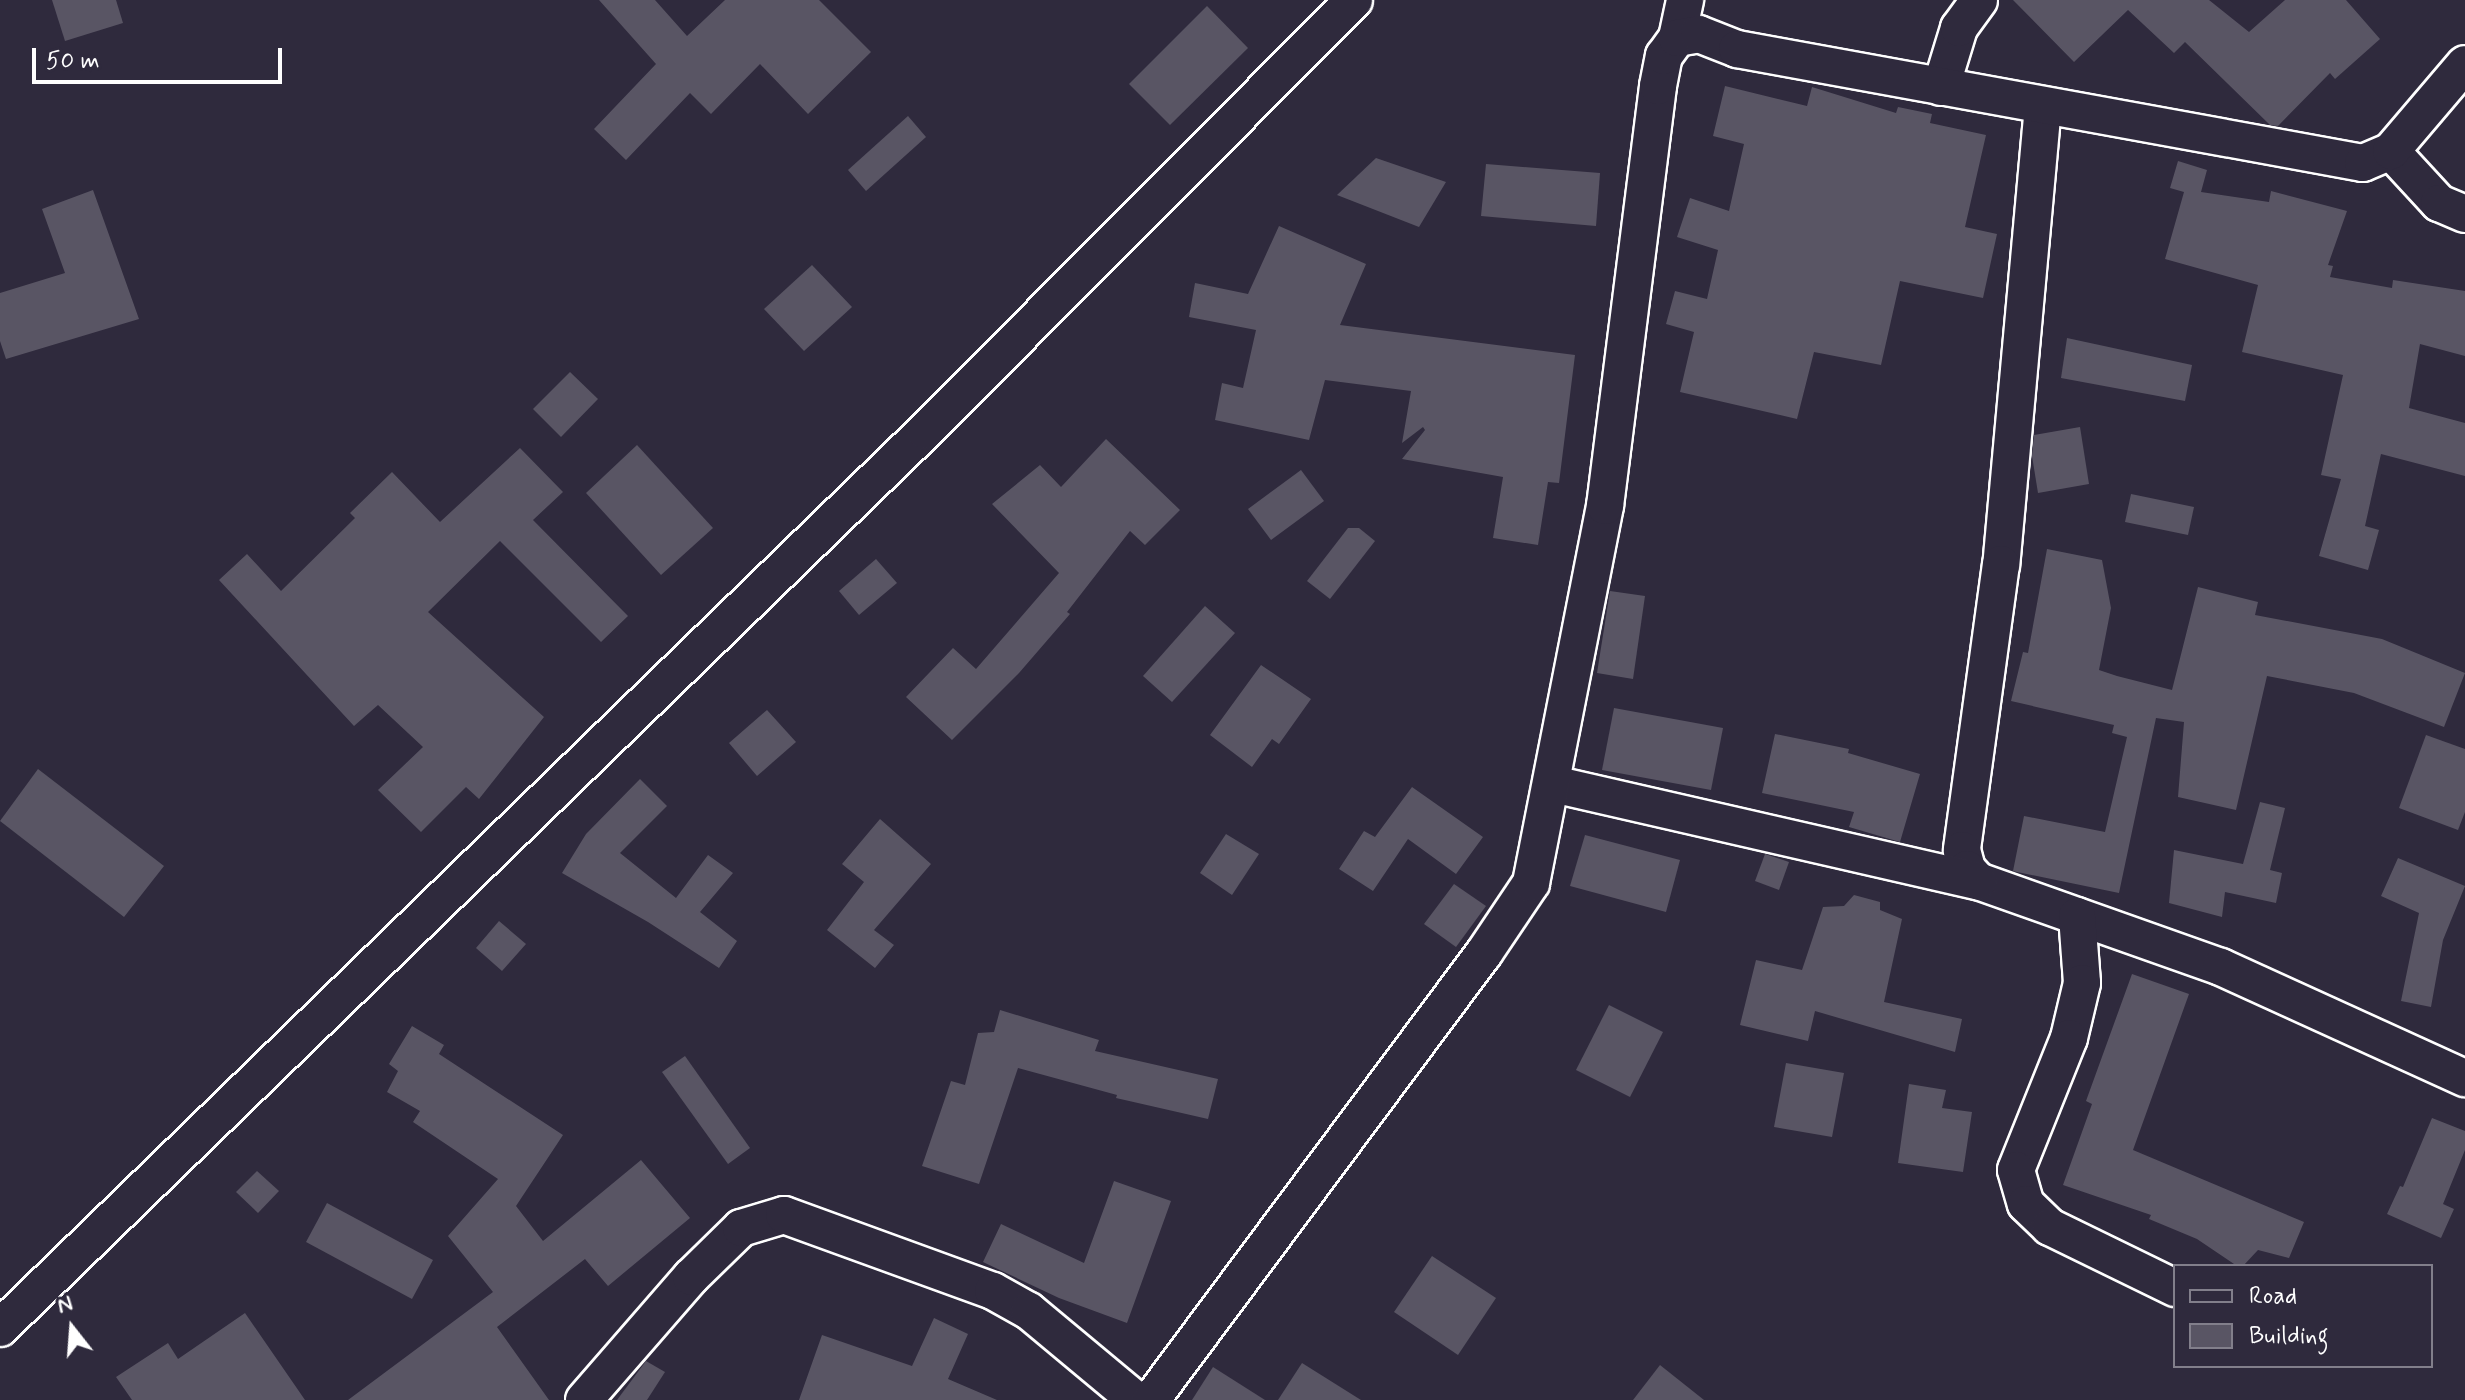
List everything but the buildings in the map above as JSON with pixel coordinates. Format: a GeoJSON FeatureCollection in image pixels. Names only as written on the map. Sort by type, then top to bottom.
{"type":"FeatureCollection","features":[{"type":"Feature","properties":{"kind":"street"},"geometry":{"type":"LineString","coordinates":[[0,1328],[925,431],[1354,0]]}},
{"type":"Feature","properties":{"kind":"street"},"geometry":{"type":"LineString","coordinates":[[1151,1400],[1484,953],[1531,883],[1553,784],[1605,506],[1658,86],[1664,56],[1677,38],[1685,0]]}},
{"type":"Feature","properties":{"kind":"street"},"geometry":{"type":"LineString","coordinates":[[1941,87],[1959,28],[1979,0]]}},
{"type":"Feature","properties":{"kind":"street"},"geometry":{"type":"LineString","coordinates":[[1677,38],[1699,34],[1737,49],[2363,163],[2391,151],[2465,64]]}},
{"type":"Feature","properties":{"kind":"street"},"geometry":{"type":"LineString","coordinates":[[1978,881],[1967,869],[1962,850],[2001,564],[2043,106]]}},
{"type":"Feature","properties":{"kind":"street"},"geometry":{"type":"LineString","coordinates":[[2391,151],[2439,203],[2465,214]]}},
{"type":"Feature","properties":{"kind":"street"},"geometry":{"type":"LineString","coordinates":[[1553,784],[1978,881],[2221,967],[2465,1078]]}},
{"type":"Feature","properties":{"kind":"street"},"geometry":{"type":"LineString","coordinates":[[2077,916],[2082,983],[2069,1038],[2016,1170],[2026,1204],[2050,1227],[2173,1287]]}},
{"type":"Feature","properties":{"kind":"street"},"geometry":{"type":"LineString","coordinates":[[584,1400],[691,1277],[741,1228],[784,1215],[1005,1298],[1029,1311],[1136,1400]]}}]}
